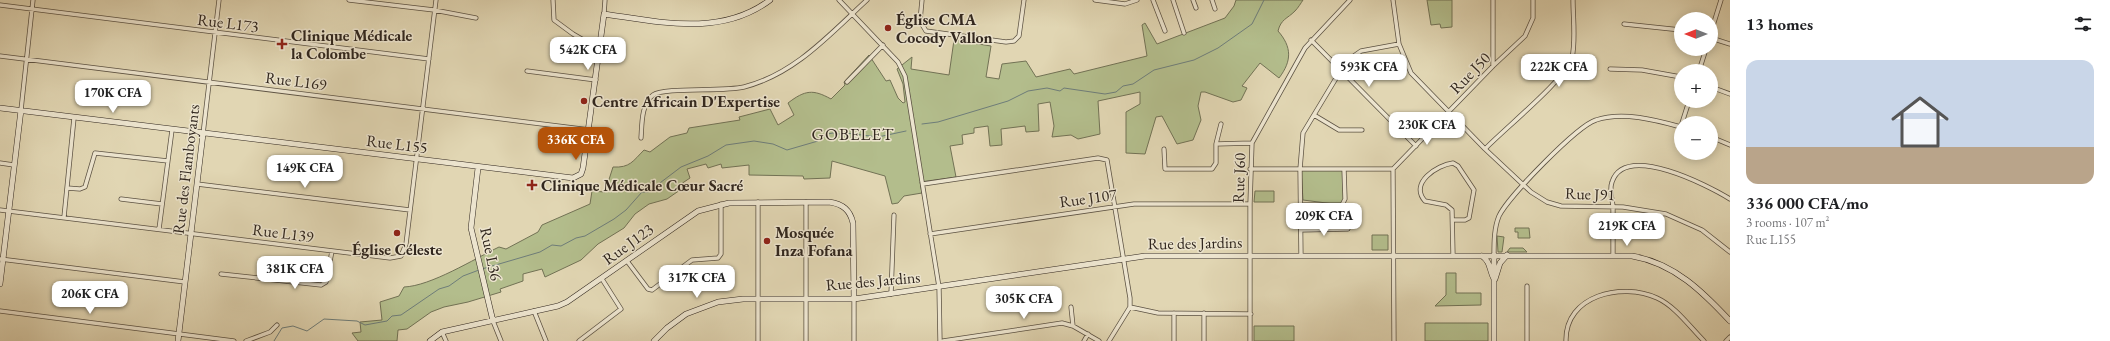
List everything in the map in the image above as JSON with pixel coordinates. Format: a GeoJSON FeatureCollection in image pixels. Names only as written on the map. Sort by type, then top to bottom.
{"type":"FeatureCollection","features":[{"type":"Feature","properties":{"kind":"street"},"geometry":{"type":"LineString","coordinates":[[0,284],[34,0]]}},
{"type":"Feature","properties":{"kind":"street","name":"Rue des Flamboyants"},"geometry":{"type":"LineString","coordinates":[[178,341],[219,0]]}},
{"type":"Feature","properties":{"kind":"street"},"geometry":{"type":"LineString","coordinates":[[349,0],[434,10],[476,18]]}},
{"type":"Feature","properties":{"kind":"street","name":"Rue L139"},"geometry":{"type":"LineString","coordinates":[[0,210],[390,258],[401,256],[406,244],[436,0]]}},
{"type":"Feature","properties":{"kind":"street"},"geometry":{"type":"LineString","coordinates":[[553,0],[554,20],[573,34],[599,49]]}},
{"type":"Feature","properties":{"kind":"street"},"geometry":{"type":"LineString","coordinates":[[605,0],[604,14],[702,25],[740,17],[758,9],[770,0]]}},
{"type":"Feature","properties":{"kind":"street"},"geometry":{"type":"LineString","coordinates":[[839,0],[898,62],[905,76],[938,287],[940,341]]}},
{"type":"Feature","properties":{"kind":"street"},"geometry":{"type":"LineString","coordinates":[[640,138],[645,107],[652,96],[667,90],[725,90],[760,82],[775,76],[803,58],[867,0]]}},
{"type":"Feature","properties":{"kind":"street"},"geometry":{"type":"LineString","coordinates":[[922,0],[920,22],[926,31],[1002,42],[1014,41],[1019,36],[1024,0]]}},
{"type":"Feature","properties":{"kind":"street"},"geometry":{"type":"LineString","coordinates":[[1095,0],[1128,4],[1137,0]]}},
{"type":"Feature","properties":{"kind":"street"},"geometry":{"type":"LineString","coordinates":[[1153,0],[1165,31]]}},
{"type":"Feature","properties":{"kind":"street"},"geometry":{"type":"LineString","coordinates":[[1173,0],[1184,33]]}},
{"type":"Feature","properties":{"kind":"street"},"geometry":{"type":"LineString","coordinates":[[1193,0],[1196,8]]}},
{"type":"Feature","properties":{"kind":"street"},"geometry":{"type":"LineString","coordinates":[[1212,0],[1215,9]]}},
{"type":"Feature","properties":{"kind":"street","name":"Rue J60"},"geometry":{"type":"LineString","coordinates":[[1250,341],[1250,170],[1252,143],[1311,40],[1350,0]]}},
{"type":"Feature","properties":{"kind":"street"},"geometry":{"type":"LineString","coordinates":[[1393,0],[1400,44],[1412,73],[1450,112]]}},
{"type":"Feature","properties":{"kind":"street"},"geometry":{"type":"LineString","coordinates":[[1493,0],[1493,66]]}},
{"type":"Feature","properties":{"kind":"street","name":"Rue J50"},"geometry":{"type":"LineString","coordinates":[[1394,168],[1529,30],[1533,18],[1533,0]]}},
{"type":"Feature","properties":{"kind":"street"},"geometry":{"type":"LineString","coordinates":[[1486,149],[1550,86],[1569,65],[1572,51],[1573,0]]}},
{"type":"Feature","properties":{"kind":"street"},"geometry":{"type":"LineString","coordinates":[[1717,12],[1721,0]]}},
{"type":"Feature","properties":{"kind":"street","name":"Rue L173"},"geometry":{"type":"LineString","coordinates":[[0,5],[216,34],[428,59]]}},
{"type":"Feature","properties":{"kind":"street","name":"Rue L155"},"geometry":{"type":"LineString","coordinates":[[0,108],[416,159],[478,168],[569,178],[577,177],[583,168],[590,130],[604,14]]}},
{"type":"Feature","properties":{"kind":"street"},"geometry":{"type":"LineString","coordinates":[[1624,24],[1674,29]]}},
{"type":"Feature","properties":{"kind":"street"},"geometry":{"type":"LineString","coordinates":[[1311,40],[1416,146]]}},
{"type":"Feature","properties":{"kind":"street"},"geometry":{"type":"LineString","coordinates":[[1718,40],[1730,44]]}},
{"type":"Feature","properties":{"kind":"street"},"geometry":{"type":"LineString","coordinates":[[1301,256],[1300,169],[1302,137],[1341,70],[1351,58],[1361,51],[1400,44]]}},
{"type":"Feature","properties":{"kind":"street"},"geometry":{"type":"LineString","coordinates":[[847,82],[883,45]]}},
{"type":"Feature","properties":{"kind":"street","name":"Rue L169"},"geometry":{"type":"LineString","coordinates":[[0,56],[210,83],[422,107],[590,130]]}},
{"type":"Feature","properties":{"kind":"street"},"geometry":{"type":"LineString","coordinates":[[1610,69],[1642,70],[1674,76]]}},
{"type":"Feature","properties":{"kind":"street"},"geometry":{"type":"LineString","coordinates":[[527,71],[596,80]]}},
{"type":"Feature","properties":{"kind":"street"},"geometry":{"type":"LineString","coordinates":[[1718,90],[1730,94]]}},
{"type":"Feature","properties":{"kind":"street","name":"Rue J91"},"geometry":{"type":"LineString","coordinates":[[1450,112],[1523,186],[1540,198],[1555,205],[1568,207],[1613,206],[1638,208],[1672,217],[1702,230],[1730,252]]}},
{"type":"Feature","properties":{"kind":"street"},"geometry":{"type":"LineString","coordinates":[[1314,115],[1339,130],[1362,130]]}},
{"type":"Feature","properties":{"kind":"street"},"geometry":{"type":"LineString","coordinates":[[1494,341],[1494,234],[1498,218],[1506,204],[1578,131],[1596,120],[1605,117],[1628,118],[1674,125]]}},
{"type":"Feature","properties":{"kind":"street"},"geometry":{"type":"LineString","coordinates":[[64,217],[74,118]]}},
{"type":"Feature","properties":{"kind":"street"},"geometry":{"type":"LineString","coordinates":[[1164,149],[1165,169],[1212,169],[1216,163],[1216,144],[1221,124]]}},
{"type":"Feature","properties":{"kind":"street"},"geometry":{"type":"LineString","coordinates":[[159,229],[172,130]]}},
{"type":"Feature","properties":{"kind":"street"},"geometry":{"type":"LineString","coordinates":[[1718,140],[1730,145]]}},
{"type":"Feature","properties":{"kind":"street"},"geometry":{"type":"LineString","coordinates":[[1216,144],[1252,143]]}},
{"type":"Feature","properties":{"kind":"street"},"geometry":{"type":"LineString","coordinates":[[67,188],[80,189],[85,187],[95,152],[168,161]]}},
{"type":"Feature","properties":{"kind":"street"},"geometry":{"type":"LineString","coordinates":[[923,184],[1098,158],[1107,160],[1116,206],[1130,307],[1109,341]]}},
{"type":"Feature","properties":{"kind":"street"},"geometry":{"type":"LineString","coordinates":[[0,163],[14,164]]}},
{"type":"Feature","properties":{"kind":"street"},"geometry":{"type":"LineString","coordinates":[[1453,255],[1454,220],[1450,207],[1425,201],[1422,196],[1421,184],[1424,176],[1446,164],[1453,163],[1458,166],[1474,190],[1469,218],[1465,220],[1454,220]]}},
{"type":"Feature","properties":{"kind":"street"},"geometry":{"type":"LineString","coordinates":[[1613,255],[1613,206],[1611,188],[1613,180],[1621,170],[1634,166],[1656,168],[1679,174],[1730,199]]}},
{"type":"Feature","properties":{"kind":"street","name":"Rue L36"},"geometry":{"type":"LineString","coordinates":[[478,168],[471,228],[493,321]]}},
{"type":"Feature","properties":{"kind":"street"},"geometry":{"type":"LineString","coordinates":[[1250,170],[1394,168],[1394,341]]}},
{"type":"Feature","properties":{"kind":"street"},"geometry":{"type":"LineString","coordinates":[[1301,205],[1342,205],[1345,199],[1344,169]]}},
{"type":"Feature","properties":{"kind":"street"},"geometry":{"type":"LineString","coordinates":[[197,184],[410,210]]}},
{"type":"Feature","properties":{"kind":"street"},"geometry":{"type":"LineString","coordinates":[[121,199],[162,204]]}},
{"type":"Feature","properties":{"kind":"street"},"geometry":{"type":"LineString","coordinates":[[758,202],[758,341]]}},
{"type":"Feature","properties":{"kind":"street"},"geometry":{"type":"LineString","coordinates":[[806,202],[806,341]]}},
{"type":"Feature","properties":{"kind":"street","name":"Rue J123"},"geometry":{"type":"LineString","coordinates":[[430,341],[442,332],[493,321],[567,302],[690,216],[720,203],[829,202],[839,204],[846,208],[851,215],[853,223],[854,299]]}},
{"type":"Feature","properties":{"kind":"street","name":"Rue J107"},"geometry":{"type":"LineString","coordinates":[[930,234],[1116,206],[1154,202],[1250,204]]}},
{"type":"Feature","properties":{"kind":"street"},"geometry":{"type":"LineString","coordinates":[[627,261],[648,289],[652,290],[692,260],[718,258],[721,254],[720,203]]}},
{"type":"Feature","properties":{"kind":"street"},"geometry":{"type":"LineString","coordinates":[[891,294],[894,215]]}},
{"type":"Feature","properties":{"kind":"street"},"geometry":{"type":"LineString","coordinates":[[1301,230],[1348,229]]}},
{"type":"Feature","properties":{"kind":"street"},"geometry":{"type":"LineString","coordinates":[[221,274],[321,285],[326,282],[328,276],[332,251]]}},
{"type":"Feature","properties":{"kind":"street","name":"Rue des Jardins"},"geometry":{"type":"LineString","coordinates":[[654,341],[676,320],[697,308],[729,300],[854,299],[1155,255],[1613,255],[1637,257],[1672,270],[1700,291],[1730,321]]}},
{"type":"Feature","properties":{"kind":"street"},"geometry":{"type":"LineString","coordinates":[[1494,280],[1500,263],[1507,255]]}},
{"type":"Feature","properties":{"kind":"street"},"geometry":{"type":"LineString","coordinates":[[1482,256],[1489,263],[1494,280]]}},
{"type":"Feature","properties":{"kind":"street"},"geometry":{"type":"LineString","coordinates":[[2,259],[185,282]]}},
{"type":"Feature","properties":{"kind":"street"},"geometry":{"type":"LineString","coordinates":[[579,341],[621,309],[602,278]]}},
{"type":"Feature","properties":{"kind":"street"},"geometry":{"type":"LineString","coordinates":[[1526,286],[1527,341]]}},
{"type":"Feature","properties":{"kind":"street"},"geometry":{"type":"LineString","coordinates":[[1566,341],[1569,321],[1580,306],[1599,296],[1623,291],[1646,294],[1663,301],[1704,341]]}},
{"type":"Feature","properties":{"kind":"street"},"geometry":{"type":"LineString","coordinates":[[854,299],[854,341]]}},
{"type":"Feature","properties":{"kind":"street"},"geometry":{"type":"LineString","coordinates":[[1071,307],[1072,326]]}},
{"type":"Feature","properties":{"kind":"street"},"geometry":{"type":"LineString","coordinates":[[1130,307],[1158,313],[1251,314]]}},
{"type":"Feature","properties":{"kind":"street"},"geometry":{"type":"LineString","coordinates":[[0,311],[234,341]]}},
{"type":"Feature","properties":{"kind":"street"},"geometry":{"type":"LineString","coordinates":[[534,311],[546,341]]}},
{"type":"Feature","properties":{"kind":"street"},"geometry":{"type":"LineString","coordinates":[[1174,313],[1174,341]]}},
{"type":"Feature","properties":{"kind":"street"},"geometry":{"type":"LineString","coordinates":[[1204,313],[1204,341]]}},
{"type":"Feature","properties":{"kind":"street"},"geometry":{"type":"LineString","coordinates":[[493,321],[501,341]]}},
{"type":"Feature","properties":{"kind":"street"},"geometry":{"type":"LineString","coordinates":[[943,341],[1049,324],[1072,326],[1099,341]]}},
{"type":"Feature","properties":{"kind":"street"},"geometry":{"type":"LineString","coordinates":[[246,341],[270,332],[277,325]]}},
{"type":"Feature","properties":{"kind":"street"},"geometry":{"type":"LineString","coordinates":[[442,332],[446,341]]}},
{"type":"Feature","properties":{"kind":"street"},"geometry":{"type":"LineString","coordinates":[[1084,341],[1088,334]]}},
{"type":"Feature","properties":{"kind":"street"},"geometry":{"type":"LineString","coordinates":[[1726,341],[1730,337]]}},
{"type":"Feature","properties":{"kind":"green space"},"geometry":{"type":"Polygon","coordinates":[[[1236,0],[1303,0],[1295,11],[1283,22],[1278,31],[1283,37],[1288,48],[1288,60],[1279,78],[1260,63],[1242,86],[1247,88],[1241,100],[1233,102],[1201,92],[1198,106],[1201,120],[1193,140],[1177,144],[1162,116],[1156,117],[1145,154],[1126,153],[1126,112],[1140,104],[1140,92],[1098,101],[1100,134],[1078,139],[1071,135],[1052,137],[1054,126],[1050,102],[1038,104],[1039,131],[1026,132],[1025,126],[1001,129],[1002,145],[990,146],[988,126],[974,128],[974,133],[962,135],[963,144],[950,146],[956,177],[920,182],[922,193],[904,196],[898,203],[892,204],[885,176],[832,161],[830,178],[804,179],[803,176],[749,175],[749,165],[722,168],[721,164],[708,168],[706,164],[687,169],[690,178],[678,186],[680,190],[667,199],[649,204],[635,214],[624,228],[598,244],[581,260],[545,277],[542,269],[523,274],[523,281],[500,289],[501,292],[468,302],[444,307],[431,312],[407,329],[398,330],[397,341],[358,341],[352,333],[361,332],[360,322],[382,320],[380,302],[399,296],[404,287],[427,282],[439,277],[499,247],[506,249],[538,232],[542,225],[590,204],[592,191],[605,192],[613,167],[619,167],[631,163],[644,150],[650,152],[670,137],[687,133],[689,128],[740,120],[739,117],[770,109],[778,125],[794,115],[788,103],[799,95],[814,92],[831,99],[845,85],[844,82],[869,55],[886,81],[890,80],[898,98],[903,103],[905,102],[903,84],[897,69],[912,57],[911,69],[949,75],[954,40],[991,46],[986,77],[999,79],[1002,64],[1026,61],[1036,77],[1070,69],[1074,74],[1147,56],[1142,25],[1145,23],[1157,44],[1225,18],[1234,6],[1236,0]]]}},
{"type":"Feature","properties":{"kind":"green space"},"geometry":{"type":"Polygon","coordinates":[[[1427,0],[1452,0],[1452,27],[1441,28],[1440,24],[1431,25],[1427,0]]]}},
{"type":"Feature","properties":{"kind":"green space"},"geometry":{"type":"Polygon","coordinates":[[[1301,170],[1343,170],[1344,201],[1342,205],[1303,200],[1301,170]]]}},
{"type":"Feature","properties":{"kind":"green space"},"geometry":{"type":"Polygon","coordinates":[[[1255,191],[1274,191],[1274,202],[1254,202],[1255,191]]]}},
{"type":"Feature","properties":{"kind":"green space"},"geometry":{"type":"Polygon","coordinates":[[[1515,228],[1529,228],[1530,238],[1518,238],[1518,232],[1515,232],[1515,228]]]}},
{"type":"Feature","properties":{"kind":"green space"},"geometry":{"type":"Polygon","coordinates":[[[1372,235],[1388,235],[1388,250],[1372,250],[1372,235]]]}},
{"type":"Feature","properties":{"kind":"green space"},"geometry":{"type":"Polygon","coordinates":[[[1497,236],[1504,237],[1502,252],[1498,252],[1497,236]]]}},
{"type":"Feature","properties":{"kind":"green space"},"geometry":{"type":"Polygon","coordinates":[[[1510,248],[1523,248],[1527,252],[1507,252],[1510,248]]]}},
{"type":"Feature","properties":{"kind":"green space"},"geometry":{"type":"Polygon","coordinates":[[[1446,273],[1456,273],[1456,293],[1481,293],[1481,305],[1435,306],[1446,295],[1446,273]]]}},
{"type":"Feature","properties":{"kind":"green space"},"geometry":{"type":"Polygon","coordinates":[[[1425,323],[1488,323],[1488,341],[1425,341],[1425,323]]]}},
{"type":"Feature","properties":{"kind":"green space"},"geometry":{"type":"Polygon","coordinates":[[[1254,326],[1294,326],[1294,341],[1254,341],[1254,326]]]}},
{"type":"Feature","properties":{"kind":"waterway"},"geometry":{"type":"LineString","coordinates":[[922,124],[938,122],[1008,101],[1028,91],[1047,88],[1060,91],[1064,88],[1105,94],[1116,92],[1123,86],[1133,84],[1154,70],[1194,60],[1218,48],[1252,24],[1264,0]]}},
{"type":"Feature","properties":{"kind":"waterway"},"geometry":{"type":"LineString","coordinates":[[482,269],[540,252],[552,245],[561,246],[576,238],[585,236],[626,210],[642,192],[648,192],[681,167],[708,156],[726,145],[754,141],[773,144],[787,150],[818,141],[827,134],[833,133],[878,137],[906,131]]}},
{"type":"Feature","properties":{"kind":"waterway"},"geometry":{"type":"LineString","coordinates":[[274,341],[282,328],[293,326],[307,331],[324,319],[357,321],[365,325],[387,321],[392,316],[401,315],[439,289],[449,286],[463,276],[479,270]]}},
{"type":"Feature","properties":{"kind":"place","name":"Église CMA Cocody Vallon"},"geometry":{"type":"Point","coordinates":[888,28]}},
{"type":"Feature","properties":{"kind":"place","name":"Clinique Médicale la Colombe"},"geometry":{"type":"Point","coordinates":[282,44]}},
{"type":"Feature","properties":{"kind":"place","name":"Centre Africain D'Expertise"},"geometry":{"type":"Point","coordinates":[584,101]}},
{"type":"Feature","properties":{"kind":"place","name":"Clinique Médicale Cœur Sacré"},"geometry":{"type":"Point","coordinates":[532,185]}},
{"type":"Feature","properties":{"kind":"place","name":"Église Céleste"},"geometry":{"type":"Point","coordinates":[397,233]}},
{"type":"Feature","properties":{"kind":"place","name":"Mosquée Inza Fofana"},"geometry":{"type":"Point","coordinates":[767,241]}},
{"type":"Feature","properties":{"kind":"district","name":"GOBELET"},"geometry":{"type":"Point","coordinates":[853,134]}}]}
